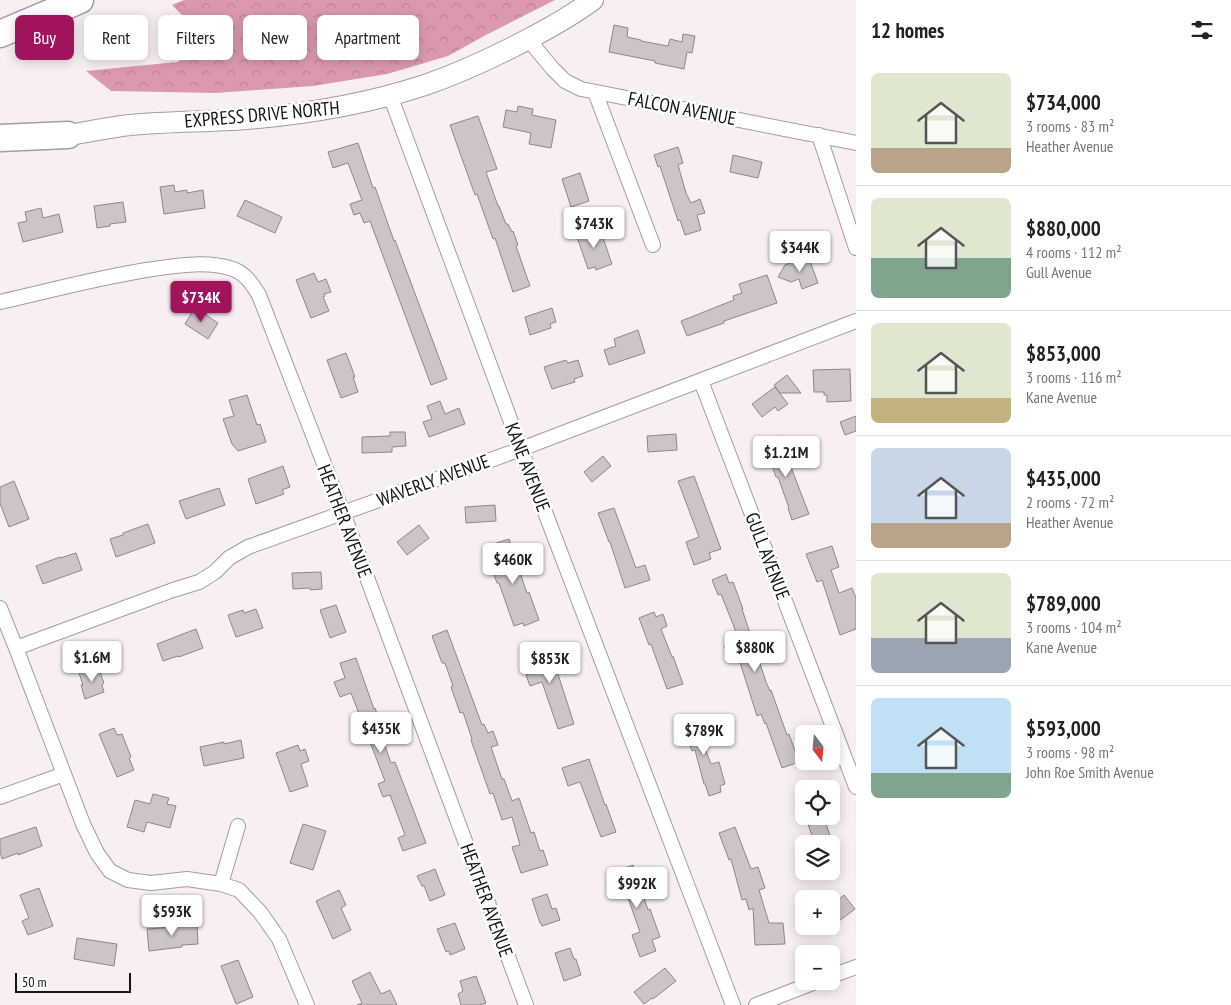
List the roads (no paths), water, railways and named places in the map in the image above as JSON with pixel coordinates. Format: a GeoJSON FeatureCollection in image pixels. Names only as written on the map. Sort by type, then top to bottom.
{"type":"FeatureCollection","features":[{"type":"Feature","properties":{"kind":"highway"},"geometry":{"type":"LineString","coordinates":[[0,34],[80,0]]}},
{"type":"Feature","properties":{"kind":"highway"},"geometry":{"type":"LineString","coordinates":[[0,138],[68,135]]}},
{"type":"Feature","properties":{"kind":"main road","name":"EXPRESS DRIVE NORTH"},"geometry":{"type":"LineString","coordinates":[[0,150],[68,135],[130,125],[246,119],[300,114],[346,106],[390,95],[425,85],[462,71],[528,39],[593,0]]}},
{"type":"Feature","properties":{"kind":"street","name":"FALCON AVENUE"},"geometry":{"type":"LineString","coordinates":[[528,39],[565,81],[581,89],[856,143]]}},
{"type":"Feature","properties":{"kind":"street"},"geometry":{"type":"LineString","coordinates":[[595,92],[653,245]]}},
{"type":"Feature","properties":{"kind":"street","name":"KANE AVENUE"},"geometry":{"type":"LineString","coordinates":[[390,95],[521,449],[733,1005]]}},
{"type":"Feature","properties":{"kind":"street"},"geometry":{"type":"LineString","coordinates":[[819,135],[856,248]]}},
{"type":"Feature","properties":{"kind":"street","name":"HEATHER AVENUE"},"geometry":{"type":"LineString","coordinates":[[0,302],[111,276],[178,265],[215,265],[234,270],[248,278],[259,295],[343,512],[526,1005]]}},
{"type":"Feature","properties":{"kind":"street","name":"WAVERLY AVENUE"},"geometry":{"type":"LineString","coordinates":[[16,648],[199,582],[215,572],[230,558],[248,547],[521,449],[856,321]]}},
{"type":"Feature","properties":{"kind":"street","name":"GULL AVENUE"},"geometry":{"type":"LineString","coordinates":[[701,381],[856,787]]}},
{"type":"Feature","properties":{"kind":"street"},"geometry":{"type":"LineString","coordinates":[[0,608],[83,824],[97,853],[110,871],[128,880],[151,883],[187,879],[222,884],[239,890],[260,912],[279,939],[307,1005]]}},
{"type":"Feature","properties":{"kind":"street"},"geometry":{"type":"LineString","coordinates":[[0,798],[64,774]]}},
{"type":"Feature","properties":{"kind":"street"},"geometry":{"type":"LineString","coordinates":[[222,884],[238,826]]}},
{"type":"Feature","properties":{"kind":"street"},"geometry":{"type":"LineString","coordinates":[[840,973],[856,967]]}},
{"type":"Feature","properties":{"kind":"street"},"geometry":{"type":"LineString","coordinates":[[756,1005],[795,990]]}}]}
